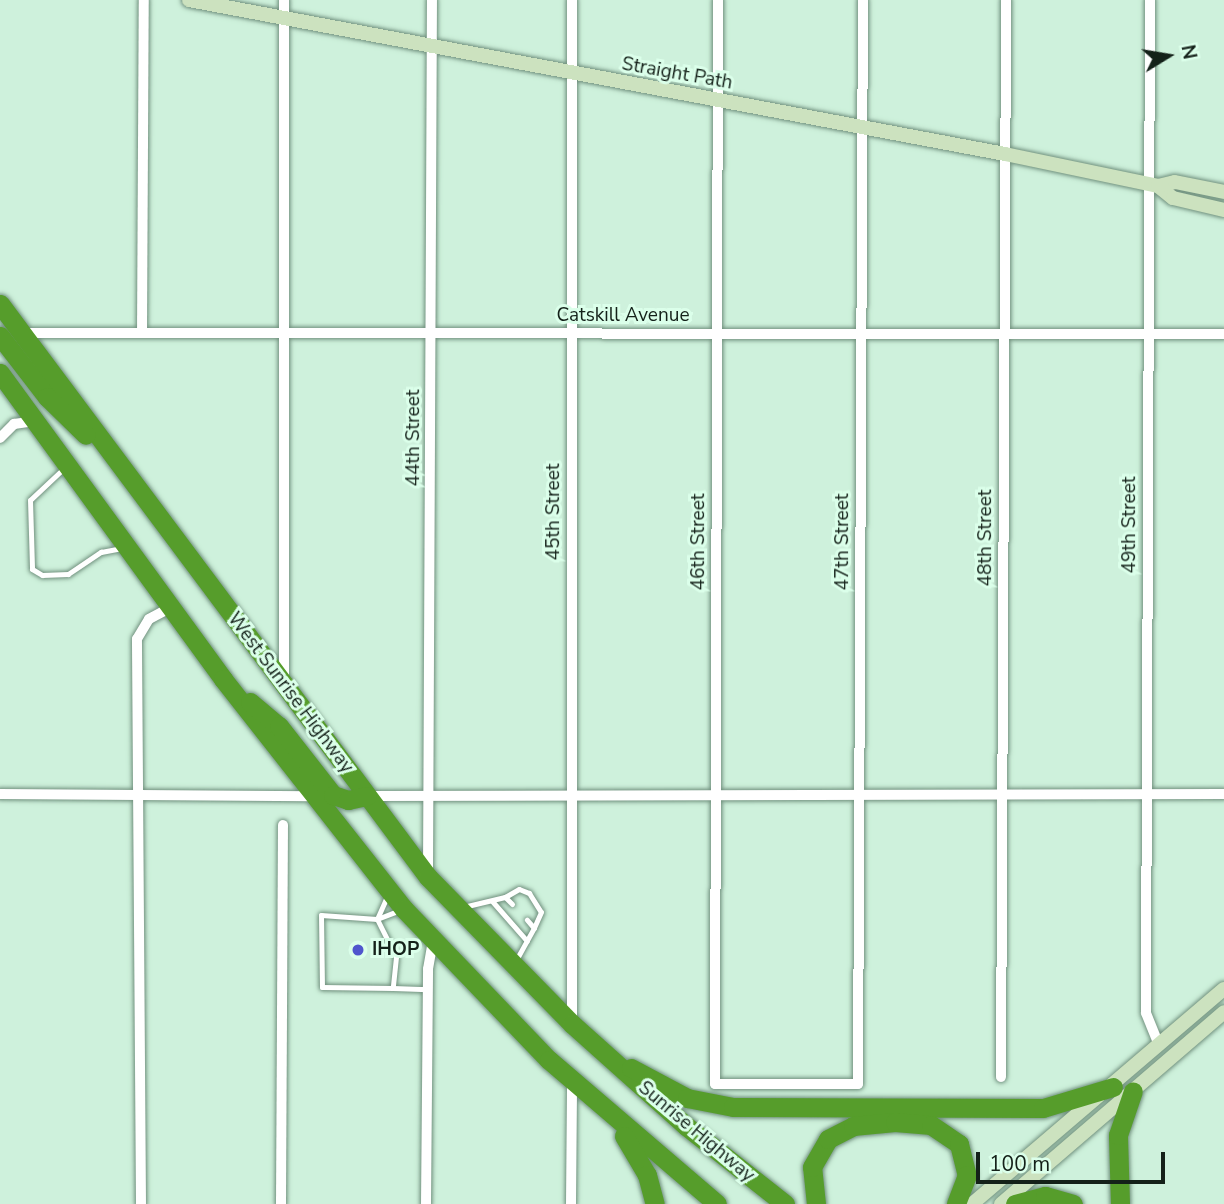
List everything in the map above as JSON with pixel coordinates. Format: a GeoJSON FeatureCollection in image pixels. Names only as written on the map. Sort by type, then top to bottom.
{"type":"FeatureCollection","features":[{"type":"Feature","properties":{"kind":"highway","name":"West Sunrise Highway"},"geometry":{"type":"LineString","coordinates":[[0,304],[428,877],[572,1024],[608,1057]]}},
{"type":"Feature","properties":{"kind":"highway"},"geometry":{"type":"LineString","coordinates":[[0,337],[47,397],[127,475]]}},
{"type":"Feature","properties":{"kind":"highway"},"geometry":{"type":"LineString","coordinates":[[0,373],[131,548],[170,608],[222,679],[404,909],[572,1082],[717,1204]]}},
{"type":"Feature","properties":{"kind":"highway"},"geometry":{"type":"LineString","coordinates":[[222,679],[279,726],[333,794],[348,800],[367,796]]}},
{"type":"Feature","properties":{"kind":"highway"},"geometry":{"type":"LineString","coordinates":[[608,1057],[680,1096],[725,1107],[1037,1108],[1072,1102],[1113,1087]]}},
{"type":"Feature","properties":{"kind":"highway","name":"Sunrise Highway"},"geometry":{"type":"LineString","coordinates":[[608,1057],[785,1204]]}},
{"type":"Feature","properties":{"kind":"highway"},"geometry":{"type":"LineString","coordinates":[[1120,1204],[1118,1135],[1133,1091]]}},
{"type":"Feature","properties":{"kind":"highway"},"geometry":{"type":"LineString","coordinates":[[612,1117],[643,1167],[655,1204]]}},
{"type":"Feature","properties":{"kind":"highway"},"geometry":{"type":"LineString","coordinates":[[816,1204],[812,1167],[828,1139],[853,1126],[895,1122],[930,1125],[959,1144],[967,1175],[956,1204]]}},
{"type":"Feature","properties":{"kind":"highway"},"geometry":{"type":"LineString","coordinates":[[1015,1204],[1045,1196],[1073,1204]]}},
{"type":"Feature","properties":{"kind":"main road","name":"Straight Path"},"geometry":{"type":"LineString","coordinates":[[189,0],[1005,154],[1154,185],[1175,182],[1224,192]]}},
{"type":"Feature","properties":{"kind":"main road","name":"Straight Path"},"geometry":{"type":"LineString","coordinates":[[1154,185],[1173,198],[1224,210]]}},
{"type":"Feature","properties":{"kind":"main road"},"geometry":{"type":"LineString","coordinates":[[972,1204],[1113,1087],[1224,989]]}},
{"type":"Feature","properties":{"kind":"main road"},"geometry":{"type":"LineString","coordinates":[[1002,1204],[1224,1012]]}},
{"type":"Feature","properties":{"kind":"street"},"geometry":{"type":"LineString","coordinates":[[142,333],[144,0]]}},
{"type":"Feature","properties":{"kind":"street"},"geometry":{"type":"LineString","coordinates":[[284,0],[284,685]]}},
{"type":"Feature","properties":{"kind":"street","name":"44th Street"},"geometry":{"type":"LineString","coordinates":[[428,877],[432,0]]}},
{"type":"Feature","properties":{"kind":"street","name":"45th Street"},"geometry":{"type":"LineString","coordinates":[[572,0],[572,1024]]}},
{"type":"Feature","properties":{"kind":"street","name":"46th Street"},"geometry":{"type":"LineString","coordinates":[[715,1084],[718,0]]}},
{"type":"Feature","properties":{"kind":"street","name":"47th Street"},"geometry":{"type":"LineString","coordinates":[[715,1084],[858,1084],[863,0]]}},
{"type":"Feature","properties":{"kind":"street","name":"48th Street"},"geometry":{"type":"LineString","coordinates":[[1001,1077],[1006,0]]}},
{"type":"Feature","properties":{"kind":"street","name":"49th Street"},"geometry":{"type":"LineString","coordinates":[[1150,0],[1154,185],[1148,334],[1146,1013],[1159,1046]]}},
{"type":"Feature","properties":{"kind":"street","name":"Catskill Avenue"},"geometry":{"type":"LineString","coordinates":[[23,333],[1224,334]]}},
{"type":"Feature","properties":{"kind":"street"},"geometry":{"type":"LineString","coordinates":[[0,439],[14,424],[34,421]]}},
{"type":"Feature","properties":{"kind":"street"},"geometry":{"type":"LineString","coordinates":[[141,1204],[141,794],[137,639],[149,619],[170,608]]}},
{"type":"Feature","properties":{"kind":"street"},"geometry":{"type":"LineString","coordinates":[[0,794],[312,796]]}},
{"type":"Feature","properties":{"kind":"street"},"geometry":{"type":"LineString","coordinates":[[367,796],[1224,794]]}},
{"type":"Feature","properties":{"kind":"street"},"geometry":{"type":"LineString","coordinates":[[281,1204],[283,825]]}},
{"type":"Feature","properties":{"kind":"street"},"geometry":{"type":"LineString","coordinates":[[426,1204],[428,989],[432,940]]}},
{"type":"Feature","properties":{"kind":"street"},"geometry":{"type":"LineString","coordinates":[[571,1204],[572,1082]]}},
{"type":"Feature","properties":{"kind":"lane"},"geometry":{"type":"LineString","coordinates":[[68,465],[30,500],[32,569],[42,575],[68,575],[101,552],[131,548]]}},
{"type":"Feature","properties":{"kind":"lane"},"geometry":{"type":"LineString","coordinates":[[458,907],[492,901],[519,889],[529,893],[541,912],[514,965]]}},
{"type":"Feature","properties":{"kind":"lane"},"geometry":{"type":"LineString","coordinates":[[377,919],[390,891]]}},
{"type":"Feature","properties":{"kind":"lane"},"geometry":{"type":"LineString","coordinates":[[505,897],[512,904]]}},
{"type":"Feature","properties":{"kind":"lane"},"geometry":{"type":"LineString","coordinates":[[492,901],[527,941]]}},
{"type":"Feature","properties":{"kind":"lane"},"geometry":{"type":"LineString","coordinates":[[404,909],[377,919],[321,915],[322,987],[428,989]]}},
{"type":"Feature","properties":{"kind":"lane"},"geometry":{"type":"LineString","coordinates":[[377,919],[396,957],[393,988]]}},
{"type":"Feature","properties":{"kind":"lane"},"geometry":{"type":"LineString","coordinates":[[527,920],[534,928]]}},
{"type":"Feature","properties":{"kind":"place","name":"IHOP"},"geometry":{"type":"Point","coordinates":[358,950]}}]}
